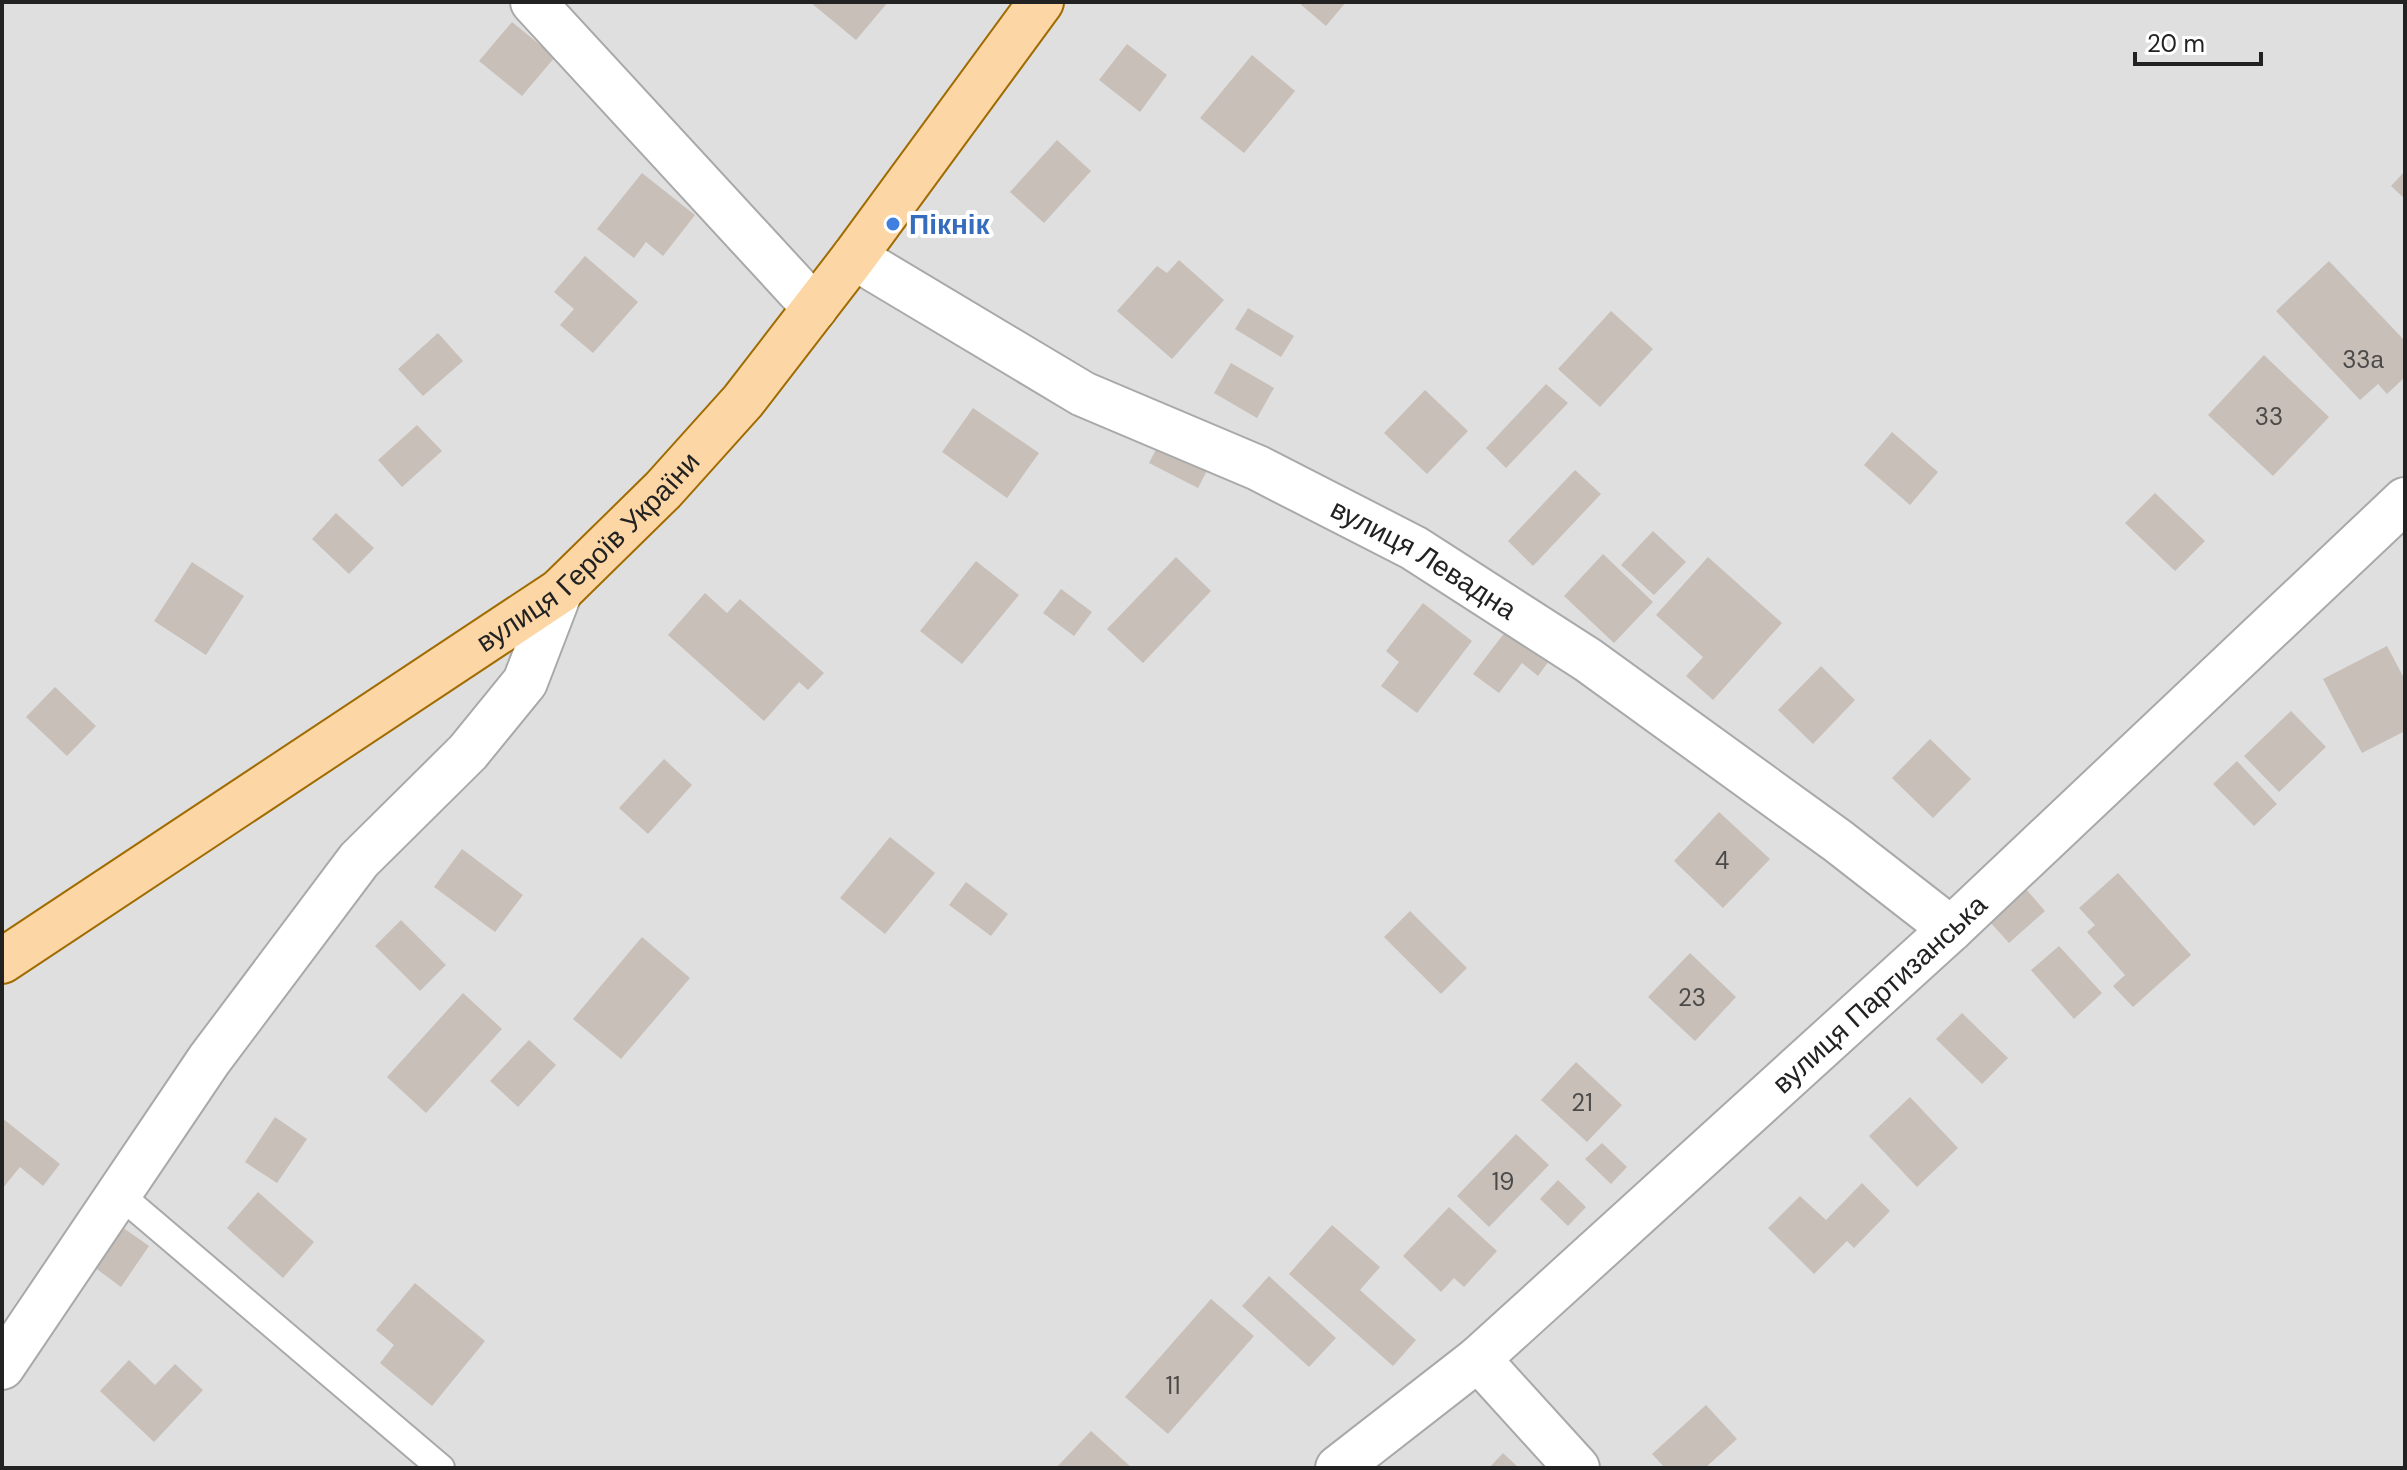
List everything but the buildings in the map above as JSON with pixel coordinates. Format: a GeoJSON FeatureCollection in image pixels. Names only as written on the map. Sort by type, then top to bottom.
{"type":"FeatureCollection","features":[{"type":"Feature","properties":{"kind":"main road","name":"вулиця Героїв України"},"geometry":{"type":"LineString","coordinates":[[2,961],[560,591],[683,468],[743,401],[854,257],[1041,2]]}},
{"type":"Feature","properties":{"kind":"street"},"geometry":{"type":"LineString","coordinates":[[533,2],[815,308]]}},
{"type":"Feature","properties":{"kind":"street","name":"вулиця Левадна"},"geometry":{"type":"LineString","coordinates":[[854,257],[1083,394],[1258,468],[1414,548],[1588,660],[1838,841],[1951,929]]}},
{"type":"Feature","properties":{"kind":"street","name":"вулиця Партизанська"},"geometry":{"type":"LineString","coordinates":[[1338,1468],[1478,1359],[1951,929],[2405,500]]}},
{"type":"Feature","properties":{"kind":"street"},"geometry":{"type":"LineString","coordinates":[[2,1367],[209,1060],[359,860],[468,752],[525,682],[560,591]]}},
{"type":"Feature","properties":{"kind":"street"},"geometry":{"type":"LineString","coordinates":[[1478,1359],[1577,1468]]}},
{"type":"Feature","properties":{"kind":"lane"},"geometry":{"type":"LineString","coordinates":[[119,1194],[441,1468]]}},
{"type":"Feature","properties":{"kind":"shaded area"},"geometry":{"type":"Polygon","coordinates":[[[2,2],[2405,2],[2405,1468],[2,1468],[2,2]]]}},
{"type":"Feature","properties":{"kind":"place","name":"Пікнік"},"geometry":{"type":"Point","coordinates":[893,224]}}]}
